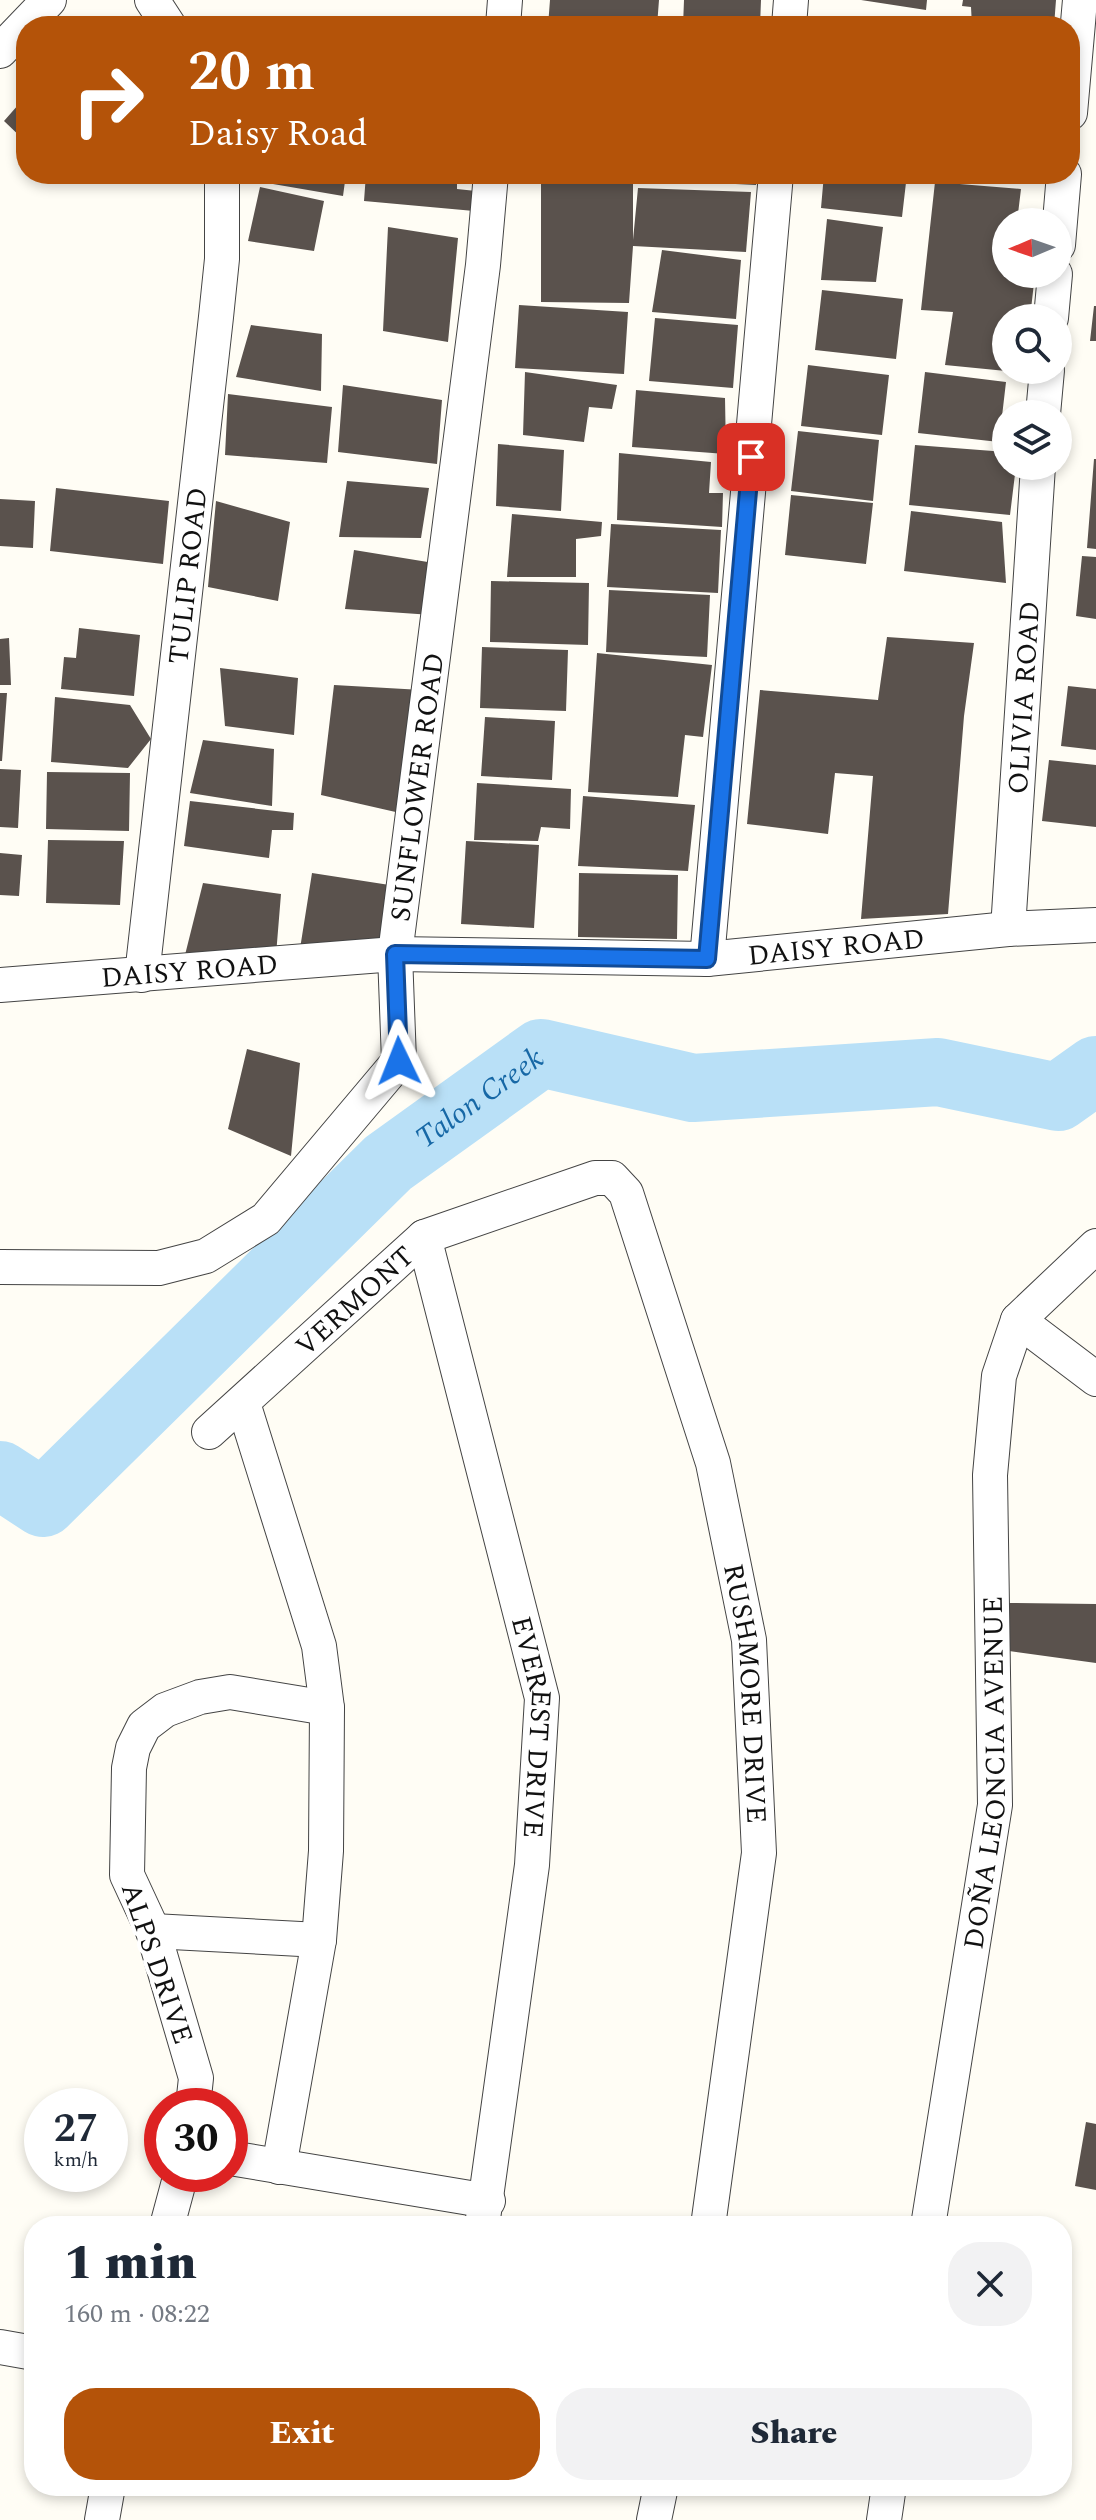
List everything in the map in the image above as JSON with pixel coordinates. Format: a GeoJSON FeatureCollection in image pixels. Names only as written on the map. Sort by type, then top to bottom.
{"type":"FeatureCollection","features":[{"type":"Feature","properties":{"kind":"street"},"geometry":{"type":"LineString","coordinates":[[34,16],[49,0]]}},
{"type":"Feature","properties":{"kind":"street"},"geometry":{"type":"LineString","coordinates":[[0,51],[16,34]]}},
{"type":"Feature","properties":{"kind":"street","name":"TULIP ROAD"},"geometry":{"type":"LineString","coordinates":[[142,975],[222,259],[222,184]]}},
{"type":"Feature","properties":{"kind":"street","name":"SUNFLOWER ROAD"},"geometry":{"type":"LineString","coordinates":[[0,1267],[159,1268],[206,1256],[266,1219],[399,1061],[395,954],[483,265],[490,184]]}},
{"type":"Feature","properties":{"kind":"street"},"geometry":{"type":"LineString","coordinates":[[707,959],[775,184]]}},
{"type":"Feature","properties":{"kind":"street"},"geometry":{"type":"LineString","coordinates":[[1061,208],[1063,184]]}},
{"type":"Feature","properties":{"kind":"street","name":"OLIVIA ROAD"},"geometry":{"type":"LineString","coordinates":[[1008,929],[1037,480]]}},
{"type":"Feature","properties":{"kind":"street","name":"DAISY ROAD"},"geometry":{"type":"LineString","coordinates":[[0,985],[395,954],[707,959],[1008,929],[1096,925]]}},
{"type":"Feature","properties":{"kind":"street","name":"VERMONT"},"geometry":{"type":"LineString","coordinates":[[209,1432],[424,1237],[595,1178],[612,1178]]}},
{"type":"Feature","properties":{"kind":"street","name":"RUSHMORE DRIVE"},"geometry":{"type":"LineString","coordinates":[[612,1178],[626,1193],[713,1463],[749,1640],[759,1853],[709,2216]]}},
{"type":"Feature","properties":{"kind":"street","name":"EVEREST DRIVE"},"geometry":{"type":"LineString","coordinates":[[424,1237],[542,1698],[532,1865],[485,2213]]}},
{"type":"Feature","properties":{"kind":"street"},"geometry":{"type":"LineString","coordinates":[[1096,1246],[1018,1320],[1096,1379]]}},
{"type":"Feature","properties":{"kind":"street","name":"DOÑA LEONCIA AVENUE"},"geometry":{"type":"LineString","coordinates":[[930,2216],[995,1805],[990,1475],[999,1376],[1018,1320]]}},
{"type":"Feature","properties":{"kind":"street"},"geometry":{"type":"LineString","coordinates":[[243,1403],[319,1646],[327,1708],[326,1851],[319,1940],[279,2167]]}},
{"type":"Feature","properties":{"kind":"street","name":"ALPS DRIVE"},"geometry":{"type":"LineString","coordinates":[[195,2088],[196,2078],[153,1931],[127,1875],[129,1768],[144,1726],[165,1710],[200,1697],[230,1692],[327,1708]]}},
{"type":"Feature","properties":{"kind":"street"},"geometry":{"type":"LineString","coordinates":[[153,1931],[319,1940]]}},
{"type":"Feature","properties":{"kind":"street"},"geometry":{"type":"LineString","coordinates":[[248,2161],[485,2213]]}},
{"type":"Feature","properties":{"kind":"street"},"geometry":{"type":"LineString","coordinates":[[170,2216],[176,2192]]}},
{"type":"Feature","properties":{"kind":"street"},"geometry":{"type":"LineString","coordinates":[[0,2347],[24,2351]]}},
{"type":"Feature","properties":{"kind":"street"},"geometry":{"type":"LineString","coordinates":[[102,2520],[106,2496]]}},
{"type":"Feature","properties":{"kind":"street"},"geometry":{"type":"LineString","coordinates":[[654,2520],[659,2496]]}},
{"type":"Feature","properties":{"kind":"street"},"geometry":{"type":"LineString","coordinates":[[884,2520],[888,2496]]}},
{"type":"Feature","properties":{"kind":"building"},"geometry":{"type":"Polygon","coordinates":[[[550,0],[659,0],[658,16],[549,16],[550,0]]]}},
{"type":"Feature","properties":{"kind":"building"},"geometry":{"type":"Polygon","coordinates":[[[684,0],[761,0],[760,16],[683,16],[684,0]]]}},
{"type":"Feature","properties":{"kind":"building"},"geometry":{"type":"Polygon","coordinates":[[[861,0],[927,0],[926,10],[861,0]]]}},
{"type":"Feature","properties":{"kind":"building"},"geometry":{"type":"Polygon","coordinates":[[[963,0],[1056,0],[1055,16],[971,16],[971,7],[962,6],[963,0]]]}},
{"type":"Feature","properties":{"kind":"building"},"geometry":{"type":"Polygon","coordinates":[[[16,107],[16,132],[4,121],[16,107]]]}},
{"type":"Feature","properties":{"kind":"building"},"geometry":{"type":"Polygon","coordinates":[[[272,184],[345,184],[343,196],[272,184]]]}},
{"type":"Feature","properties":{"kind":"building"},"geometry":{"type":"Polygon","coordinates":[[[365,184],[457,184],[457,189],[476,191],[474,211],[364,201],[365,184]]]}},
{"type":"Feature","properties":{"kind":"building"},"geometry":{"type":"Polygon","coordinates":[[[541,184],[633,184],[633,240],[638,188],[751,192],[746,252],[633,246],[629,303],[541,302],[541,184]]]}},
{"type":"Feature","properties":{"kind":"building"},"geometry":{"type":"Polygon","coordinates":[[[823,184],[906,184],[902,217],[821,208],[823,184]]]}},
{"type":"Feature","properties":{"kind":"building"},"geometry":{"type":"Polygon","coordinates":[[[935,184],[1021,189],[1019,208],[992,208],[992,288],[1033,288],[1032,304],[992,304],[992,370],[945,365],[953,312],[921,310],[935,184]]]}},
{"type":"Feature","properties":{"kind":"building"},"geometry":{"type":"Polygon","coordinates":[[[260,187],[324,201],[314,251],[248,241],[260,187]]]}},
{"type":"Feature","properties":{"kind":"building"},"geometry":{"type":"Polygon","coordinates":[[[827,219],[883,227],[876,282],[821,280],[827,219]]]}},
{"type":"Feature","properties":{"kind":"building"},"geometry":{"type":"Polygon","coordinates":[[[388,227],[458,238],[448,342],[383,331],[388,227]]]}},
{"type":"Feature","properties":{"kind":"building"},"geometry":{"type":"Polygon","coordinates":[[[662,250],[741,260],[736,319],[652,312],[662,250]]]}},
{"type":"Feature","properties":{"kind":"building"},"geometry":{"type":"Polygon","coordinates":[[[822,290],[903,299],[896,359],[815,350],[822,290]]]}},
{"type":"Feature","properties":{"kind":"building"},"geometry":{"type":"Polygon","coordinates":[[[519,305],[628,312],[624,374],[515,368],[519,305]]]}},
{"type":"Feature","properties":{"kind":"building"},"geometry":{"type":"Polygon","coordinates":[[[1094,306],[1096,341],[1090,341],[1094,306]]]}},
{"type":"Feature","properties":{"kind":"building"},"geometry":{"type":"Polygon","coordinates":[[[655,318],[738,325],[733,388],[649,381],[655,318]]]}},
{"type":"Feature","properties":{"kind":"building"},"geometry":{"type":"Polygon","coordinates":[[[251,325],[322,334],[321,391],[236,377],[251,325]]]}},
{"type":"Feature","properties":{"kind":"building"},"geometry":{"type":"Polygon","coordinates":[[[808,365],[889,375],[882,435],[801,426],[808,365]]]}},
{"type":"Feature","properties":{"kind":"building"},"geometry":{"type":"Polygon","coordinates":[[[525,372],[617,385],[612,409],[589,407],[584,442],[523,435],[525,372]]]}},
{"type":"Feature","properties":{"kind":"building"},"geometry":{"type":"Polygon","coordinates":[[[925,372],[1006,384],[1004,400],[992,400],[992,441],[918,433],[925,372]]]}},
{"type":"Feature","properties":{"kind":"building"},"geometry":{"type":"Polygon","coordinates":[[[343,385],[442,400],[437,464],[338,452],[343,385]]]}},
{"type":"Feature","properties":{"kind":"building"},"geometry":{"type":"Polygon","coordinates":[[[636,390],[725,398],[726,454],[632,447],[636,390]]]}},
{"type":"Feature","properties":{"kind":"building"},"geometry":{"type":"Polygon","coordinates":[[[228,394],[332,407],[327,463],[225,455],[228,394]]]}},
{"type":"Feature","properties":{"kind":"building"},"geometry":{"type":"Polygon","coordinates":[[[798,431],[879,440],[873,501],[791,491],[798,431]]]}},
{"type":"Feature","properties":{"kind":"building"},"geometry":{"type":"Polygon","coordinates":[[[498,444],[564,450],[561,511],[496,506],[498,444]]]}},
{"type":"Feature","properties":{"kind":"building"},"geometry":{"type":"Polygon","coordinates":[[[915,445],[992,451],[992,480],[1014,480],[1010,515],[909,505],[915,445]]]}},
{"type":"Feature","properties":{"kind":"building"},"geometry":{"type":"Polygon","coordinates":[[[619,453],[711,462],[709,493],[723,493],[722,527],[617,520],[619,453]]]}},
{"type":"Feature","properties":{"kind":"building"},"geometry":{"type":"Polygon","coordinates":[[[1096,459],[1096,549],[1087,548],[1096,459]]]}},
{"type":"Feature","properties":{"kind":"building"},"geometry":{"type":"Polygon","coordinates":[[[347,481],[429,488],[421,538],[339,537],[347,481]]]}},
{"type":"Feature","properties":{"kind":"building"},"geometry":{"type":"Polygon","coordinates":[[[56,488],[169,501],[163,564],[50,551],[56,488]]]}},
{"type":"Feature","properties":{"kind":"building"},"geometry":{"type":"Polygon","coordinates":[[[791,495],[873,503],[866,564],[785,555],[791,495]]]}},
{"type":"Feature","properties":{"kind":"building"},"geometry":{"type":"Polygon","coordinates":[[[0,499],[35,501],[33,548],[0,546],[0,499]]]}},
{"type":"Feature","properties":{"kind":"building"},"geometry":{"type":"Polygon","coordinates":[[[216,501],[290,522],[278,601],[208,587],[216,501]]]}},
{"type":"Feature","properties":{"kind":"building"},"geometry":{"type":"Polygon","coordinates":[[[911,511],[1002,522],[1006,583],[904,571],[911,511]]]}},
{"type":"Feature","properties":{"kind":"building"},"geometry":{"type":"Polygon","coordinates":[[[512,514],[602,522],[601,536],[576,539],[576,577],[507,577],[512,514]]]}},
{"type":"Feature","properties":{"kind":"building"},"geometry":{"type":"Polygon","coordinates":[[[611,524],[721,530],[718,593],[607,587],[611,524]]]}},
{"type":"Feature","properties":{"kind":"building"},"geometry":{"type":"Polygon","coordinates":[[[354,550],[440,564],[432,615],[345,609],[354,550]]]}},
{"type":"Feature","properties":{"kind":"building"},"geometry":{"type":"Polygon","coordinates":[[[1082,556],[1096,557],[1096,619],[1076,616],[1082,556]]]}},
{"type":"Feature","properties":{"kind":"building"},"geometry":{"type":"Polygon","coordinates":[[[491,581],[589,583],[588,645],[490,642],[491,581]]]}},
{"type":"Feature","properties":{"kind":"building"},"geometry":{"type":"Polygon","coordinates":[[[609,590],[710,595],[707,657],[606,652],[609,590]]]}},
{"type":"Feature","properties":{"kind":"building"},"geometry":{"type":"Polygon","coordinates":[[[79,628],[140,635],[134,696],[61,689],[64,657],[76,658],[79,628]]]}},
{"type":"Feature","properties":{"kind":"building"},"geometry":{"type":"Polygon","coordinates":[[[887,637],[974,643],[964,716],[948,914],[861,919],[873,776],[835,773],[828,834],[747,824],[760,690],[878,700],[887,637]]]}},
{"type":"Feature","properties":{"kind":"building"},"geometry":{"type":"Polygon","coordinates":[[[9,638],[11,685],[0,685],[0,639],[9,638]]]}},
{"type":"Feature","properties":{"kind":"building"},"geometry":{"type":"Polygon","coordinates":[[[482,647],[568,650],[566,711],[480,708],[482,647]]]}},
{"type":"Feature","properties":{"kind":"building"},"geometry":{"type":"Polygon","coordinates":[[[597,653],[712,665],[703,737],[685,735],[678,797],[588,792],[597,653]]]}},
{"type":"Feature","properties":{"kind":"building"},"geometry":{"type":"Polygon","coordinates":[[[220,668],[298,678],[294,735],[225,726],[220,668]]]}},
{"type":"Feature","properties":{"kind":"building"},"geometry":{"type":"Polygon","coordinates":[[[334,685],[422,690],[400,813],[321,795],[334,685]]]}},
{"type":"Feature","properties":{"kind":"building"},"geometry":{"type":"Polygon","coordinates":[[[1068,686],[1096,689],[1096,750],[1061,746],[1068,686]]]}},
{"type":"Feature","properties":{"kind":"building"},"geometry":{"type":"Polygon","coordinates":[[[0,693],[7,693],[2,761],[0,761],[0,693]]]}},
{"type":"Feature","properties":{"kind":"building"},"geometry":{"type":"Polygon","coordinates":[[[55,697],[130,705],[151,739],[128,768],[51,762],[55,697]]]}},
{"type":"Feature","properties":{"kind":"building"},"geometry":{"type":"Polygon","coordinates":[[[485,717],[555,721],[552,780],[481,776],[485,717]]]}},
{"type":"Feature","properties":{"kind":"building"},"geometry":{"type":"Polygon","coordinates":[[[203,740],[274,749],[272,806],[190,793],[203,740]]]}},
{"type":"Feature","properties":{"kind":"building"},"geometry":{"type":"Polygon","coordinates":[[[1049,760],[1096,765],[1096,827],[1042,821],[1049,760]]]}},
{"type":"Feature","properties":{"kind":"building"},"geometry":{"type":"Polygon","coordinates":[[[0,769],[21,770],[18,828],[0,827],[0,769]]]}},
{"type":"Feature","properties":{"kind":"building"},"geometry":{"type":"Polygon","coordinates":[[[47,772],[130,773],[129,831],[46,829],[47,772]]]}},
{"type":"Feature","properties":{"kind":"building"},"geometry":{"type":"Polygon","coordinates":[[[477,783],[571,789],[570,829],[541,827],[538,841],[474,840],[477,783]]]}},
{"type":"Feature","properties":{"kind":"building"},"geometry":{"type":"Polygon","coordinates":[[[583,796],[695,805],[688,871],[578,866],[583,796]]]}},
{"type":"Feature","properties":{"kind":"building"},"geometry":{"type":"Polygon","coordinates":[[[190,801],[294,813],[293,830],[272,830],[269,858],[184,846],[190,801]]]}},
{"type":"Feature","properties":{"kind":"building"},"geometry":{"type":"Polygon","coordinates":[[[48,840],[124,841],[120,905],[46,903],[48,840]]]}},
{"type":"Feature","properties":{"kind":"building"},"geometry":{"type":"Polygon","coordinates":[[[466,841],[539,845],[534,928],[461,924],[466,841]]]}},
{"type":"Feature","properties":{"kind":"building"},"geometry":{"type":"Polygon","coordinates":[[[0,853],[22,855],[19,896],[0,895],[0,853]]]}},
{"type":"Feature","properties":{"kind":"building"},"geometry":{"type":"Polygon","coordinates":[[[312,873],[396,886],[389,944],[299,955],[312,873]]]}},
{"type":"Feature","properties":{"kind":"building"},"geometry":{"type":"Polygon","coordinates":[[[579,873],[678,875],[677,939],[578,937],[579,873]]]}},
{"type":"Feature","properties":{"kind":"building"},"geometry":{"type":"Polygon","coordinates":[[[203,883],[281,894],[276,955],[185,955],[203,883]]]}},
{"type":"Feature","properties":{"kind":"building"},"geometry":{"type":"Polygon","coordinates":[[[247,1049],[300,1063],[291,1156],[228,1129],[247,1049]]]}},
{"type":"Feature","properties":{"kind":"building"},"geometry":{"type":"Polygon","coordinates":[[[1008,1603],[1096,1604],[1096,1663],[1009,1651],[1008,1603]]]}},
{"type":"Feature","properties":{"kind":"building"},"geometry":{"type":"Polygon","coordinates":[[[1086,2122],[1096,2124],[1096,2190],[1075,2186],[1086,2122]]]}},
{"type":"Feature","properties":{"kind":"waterway","name":"Talon Creek"},"geometry":{"type":"LineString","coordinates":[[0,1475],[43,1503],[388,1163],[541,1053],[693,1088],[938,1072],[1058,1097],[1096,1070]]}},
{"type":"Feature","properties":{"kind":"route"},"geometry":{"type":"LineString","coordinates":[[399,1061],[395,954],[707,959],[751,457]]}}]}
